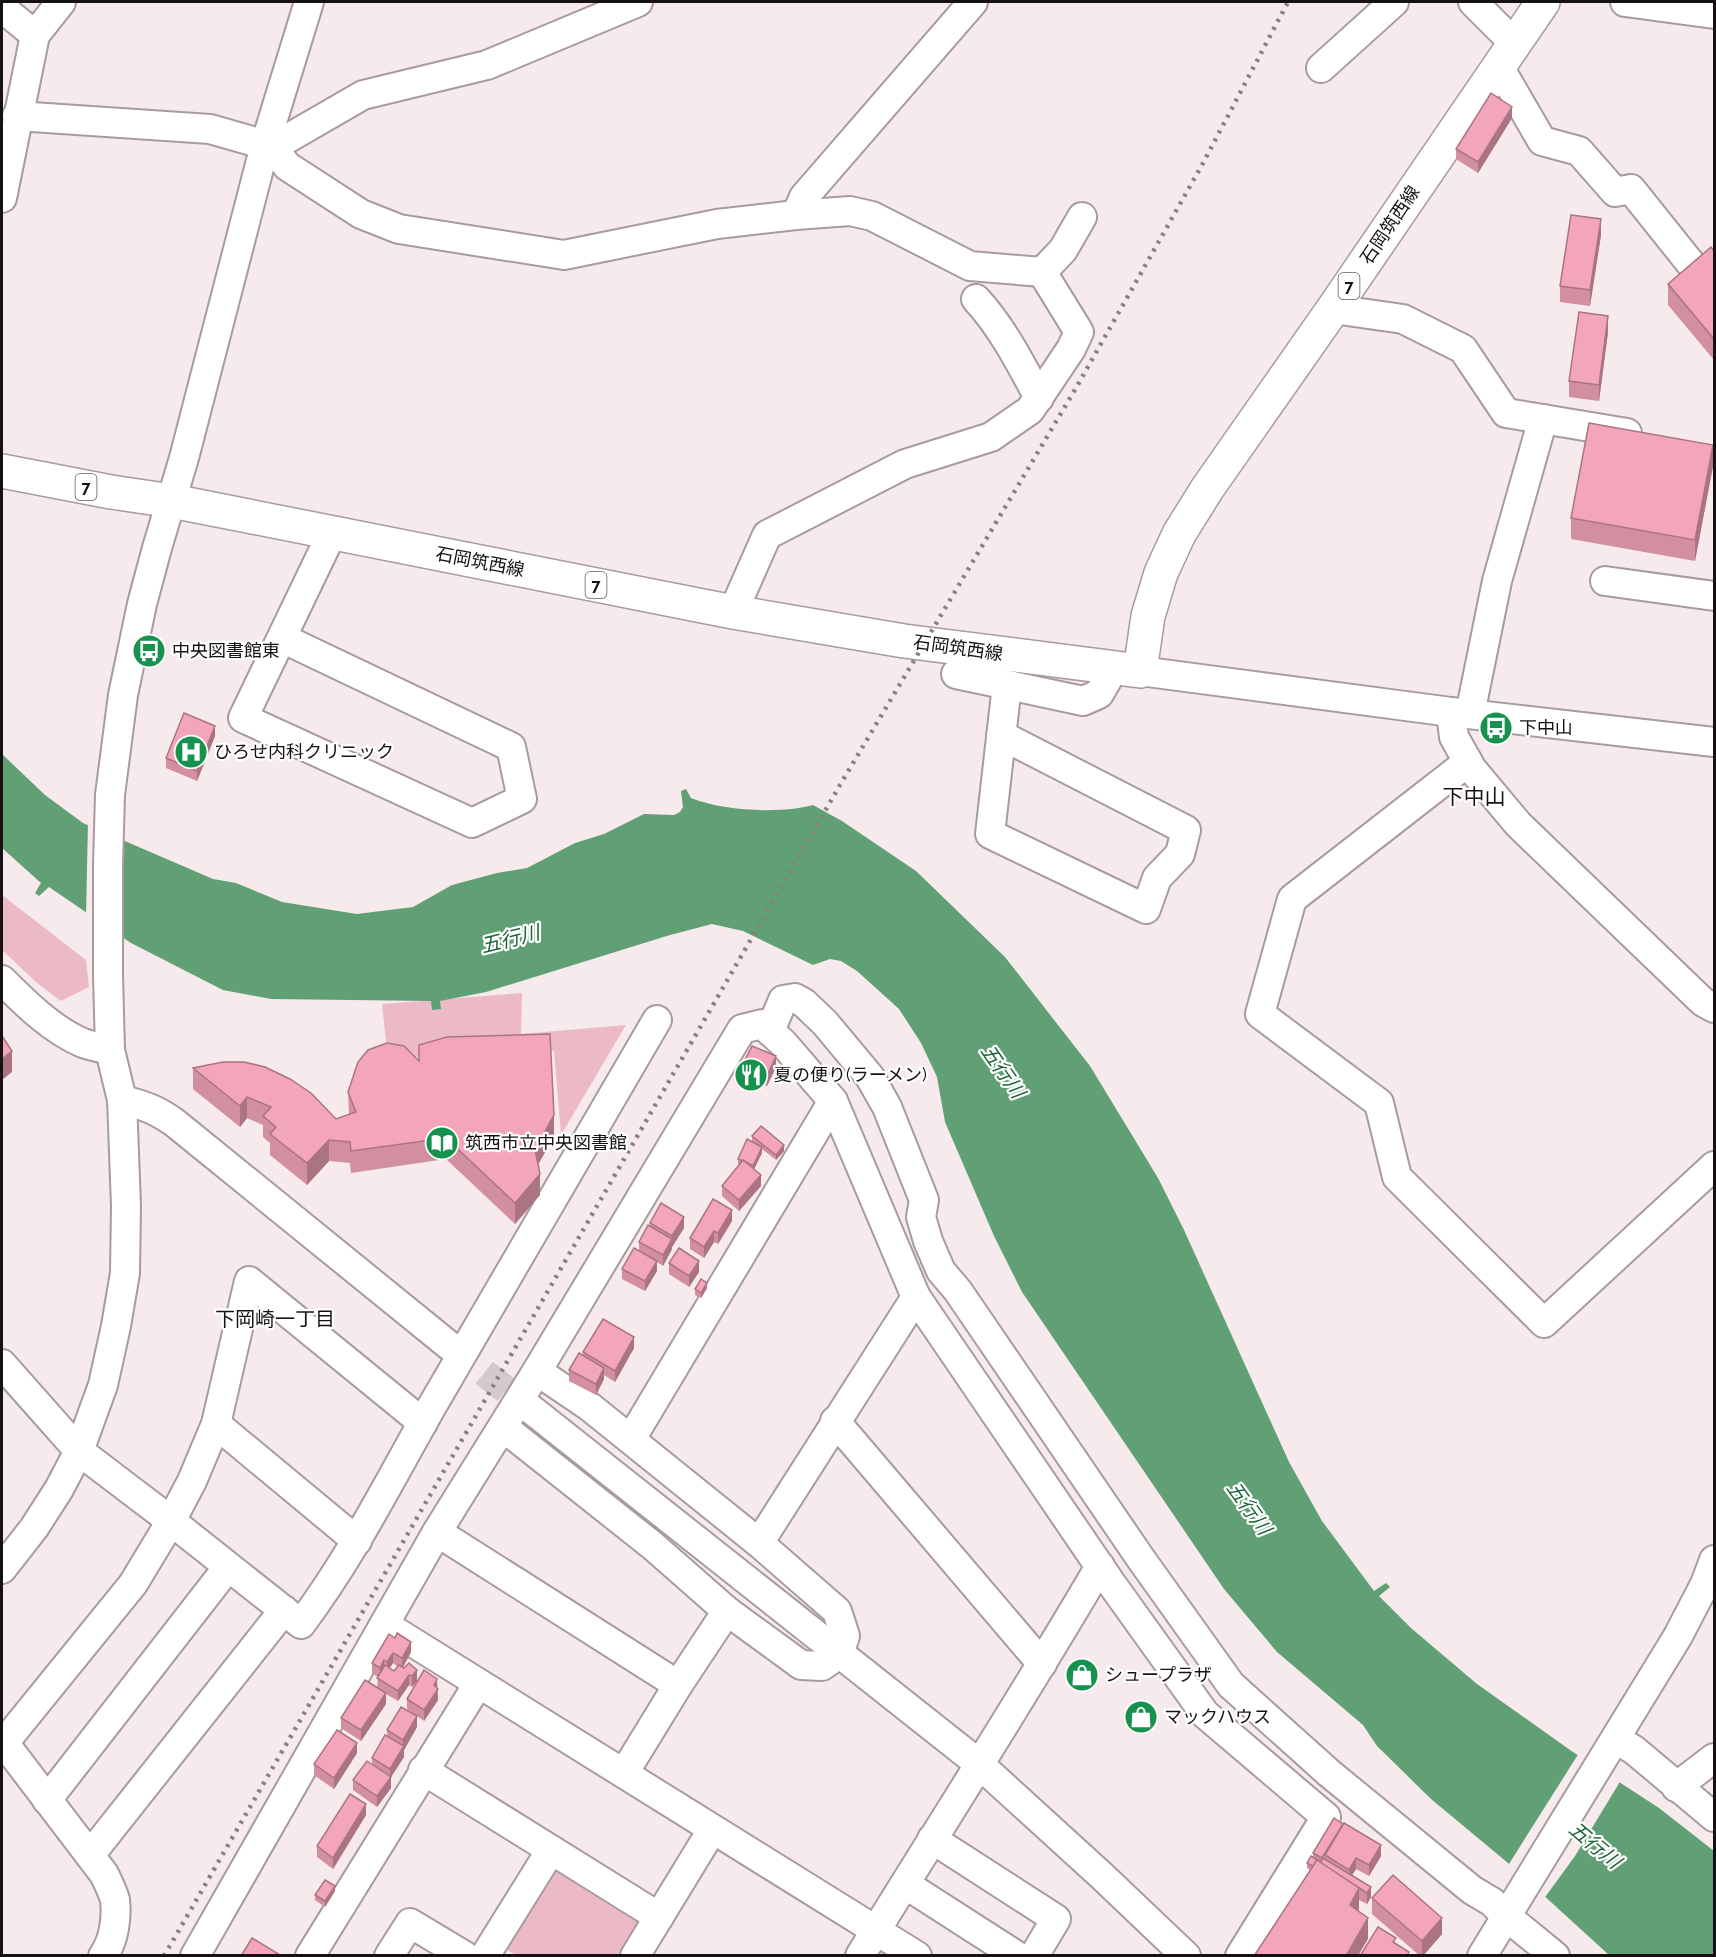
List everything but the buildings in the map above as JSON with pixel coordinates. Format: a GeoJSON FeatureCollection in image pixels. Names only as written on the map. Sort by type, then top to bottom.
{"type":"FeatureCollection","features":[{"type":"Feature","properties":{"kind":"main road","name":"石岡筑西線"},"geometry":{"type":"LineString","coordinates":[[2,471],[171,501],[733,612],[927,644],[1127,670],[1148,616],[1161,573],[1179,534],[1207,489],[1543,2]]}},
{"type":"Feature","properties":{"kind":"street"},"geometry":{"type":"LineString","coordinates":[[2,198],[35,35],[61,2]]}},
{"type":"Feature","properties":{"kind":"street"},"geometry":{"type":"LineString","coordinates":[[2,1569],[34,1528],[59,1489],[79,1451],[103,1385],[116,1326],[125,1273],[126,1206],[122,1100],[110,1050],[108,865],[110,795],[128,672],[142,604],[309,2]]}},
{"type":"Feature","properties":{"kind":"street"},"geometry":{"type":"LineString","coordinates":[[269,146],[363,95],[487,64],[638,2]]}},
{"type":"Feature","properties":{"kind":"street"},"geometry":{"type":"LineString","coordinates":[[796,215],[804,197],[973,2]]}},
{"type":"Feature","properties":{"kind":"street"},"geometry":{"type":"LineString","coordinates":[[1321,68],[1394,2]]}},
{"type":"Feature","properties":{"kind":"street"},"geometry":{"type":"LineString","coordinates":[[1473,2],[1506,54],[1542,141],[1579,151],[1615,192],[1631,189],[1691,264]]}},
{"type":"Feature","properties":{"kind":"street"},"geometry":{"type":"LineString","coordinates":[[1625,2],[1714,14]]}},
{"type":"Feature","properties":{"kind":"street"},"geometry":{"type":"LineString","coordinates":[[2,8],[35,35]]}},
{"type":"Feature","properties":{"kind":"street"},"geometry":{"type":"LineString","coordinates":[[17,116],[210,129],[269,146],[287,166],[361,214],[379,223],[399,229],[564,255],[717,224],[850,211],[872,216],[970,266],[1042,272]]}},
{"type":"Feature","properties":{"kind":"street"},"geometry":{"type":"LineString","coordinates":[[1042,272],[1063,250],[1082,217]]}},
{"type":"Feature","properties":{"kind":"street"},"geometry":{"type":"LineString","coordinates":[[733,612],[767,535],[905,464],[991,437],[1030,410],[1071,349],[1079,332],[1042,272]]}},
{"type":"Feature","properties":{"kind":"street"},"geometry":{"type":"LineString","coordinates":[[976,299],[988,312],[1039,398]]}},
{"type":"Feature","properties":{"kind":"street"},"geometry":{"type":"LineString","coordinates":[[1333,309],[1403,319],[1463,349],[1506,413],[1658,438]]}},
{"type":"Feature","properties":{"kind":"street"},"geometry":{"type":"LineString","coordinates":[[1544,420],[1454,737],[1468,762],[1518,824],[1703,1002],[1714,1008]]}},
{"type":"Feature","properties":{"kind":"street"},"geometry":{"type":"LineString","coordinates":[[282,638],[511,747],[522,799],[472,823],[243,718],[332,533]]}},
{"type":"Feature","properties":{"kind":"street"},"geometry":{"type":"LineString","coordinates":[[1605,581],[1714,596]]}},
{"type":"Feature","properties":{"kind":"street"},"geometry":{"type":"LineString","coordinates":[[956,674],[1083,701],[1099,694],[1127,670],[1461,713],[1714,742]]}},
{"type":"Feature","properties":{"kind":"street"},"geometry":{"type":"LineString","coordinates":[[1001,735],[1186,830],[1180,854],[1157,878],[1146,909],[990,834],[1001,735],[1007,685]]}},
{"type":"Feature","properties":{"kind":"street"},"geometry":{"type":"LineString","coordinates":[[1468,762],[1292,899],[1260,1014],[1379,1103],[1397,1177],[1544,1323],[1714,1166]]}},
{"type":"Feature","properties":{"kind":"street"},"geometry":{"type":"LineString","coordinates":[[2,980],[34,1009],[70,1036],[84,1043],[110,1050]]}},
{"type":"Feature","properties":{"kind":"street"},"geometry":{"type":"LineString","coordinates":[[770,1031],[783,1000],[795,998],[804,1002],[825,1023],[870,1077],[887,1107],[924,1200],[921,1217],[928,1241],[940,1268],[958,1291],[1205,1714],[1326,1817],[1240,1956]]}},
{"type":"Feature","properties":{"kind":"street"},"geometry":{"type":"LineString","coordinates":[[2,1364],[79,1451],[301,1624],[329,1587],[357,1541],[657,1020]]}},
{"type":"Feature","properties":{"kind":"street"},"geometry":{"type":"LineString","coordinates":[[195,1956],[437,1532],[537,1371],[742,1029],[762,1024],[783,1043],[833,1101],[913,1289],[1120,1570],[1231,1685],[1329,1773],[1472,1890],[1492,1902],[1511,1909],[1555,1956]]}},
{"type":"Feature","properties":{"kind":"street"},"geometry":{"type":"LineString","coordinates":[[122,1100],[145,1105],[160,1113],[452,1347]]}},
{"type":"Feature","properties":{"kind":"street"},"geometry":{"type":"LineString","coordinates":[[631,1439],[833,1101]]}},
{"type":"Feature","properties":{"kind":"street"},"geometry":{"type":"LineString","coordinates":[[759,1543],[913,1289],[940,1268]]}},
{"type":"Feature","properties":{"kind":"street"},"geometry":{"type":"LineString","coordinates":[[103,1956],[113,1935],[114,1899],[104,1874],[3,1742],[133,1584],[171,1521],[192,1481],[216,1424],[249,1281],[423,1423]]}},
{"type":"Feature","properties":{"kind":"street"},"geometry":{"type":"LineString","coordinates":[[503,1427],[653,1546],[727,1611],[801,1665],[822,1666],[839,1654],[845,1636],[837,1611],[759,1543],[631,1439],[590,1407],[537,1371]]}},
{"type":"Feature","properties":{"kind":"street"},"geometry":{"type":"LineString","coordinates":[[527,1406],[978,1763],[1186,1956]]}},
{"type":"Feature","properties":{"kind":"street"},"geometry":{"type":"LineString","coordinates":[[835,1421],[1042,1664]]}},
{"type":"Feature","properties":{"kind":"street"},"geometry":{"type":"LineString","coordinates":[[216,1424],[357,1541]]}},
{"type":"Feature","properties":{"kind":"street"},"geometry":{"type":"LineString","coordinates":[[437,1532],[678,1685]]}},
{"type":"Feature","properties":{"kind":"street"},"geometry":{"type":"LineString","coordinates":[[1482,1956],[1678,1636],[1705,1584],[1714,1560]]}},
{"type":"Feature","properties":{"kind":"street"},"geometry":{"type":"LineString","coordinates":[[47,1800],[228,1567]]}},
{"type":"Feature","properties":{"kind":"street"},"geometry":{"type":"LineString","coordinates":[[860,1956],[978,1763],[1042,1664],[1120,1570]]}},
{"type":"Feature","properties":{"kind":"street"},"geometry":{"type":"LineString","coordinates":[[90,1854],[284,1610]]}},
{"type":"Feature","properties":{"kind":"street"},"geometry":{"type":"LineString","coordinates":[[624,1773],[727,1611]]}},
{"type":"Feature","properties":{"kind":"street"},"geometry":{"type":"LineString","coordinates":[[385,1625],[712,1830],[805,1884],[917,1956]]}},
{"type":"Feature","properties":{"kind":"street"},"geometry":{"type":"LineString","coordinates":[[310,1956],[478,1684]]}},
{"type":"Feature","properties":{"kind":"street"},"geometry":{"type":"LineString","coordinates":[[1613,1744],[1634,1750],[1714,1817]]}},
{"type":"Feature","properties":{"kind":"street"},"geometry":{"type":"LineString","coordinates":[[1676,1787],[1714,1758]]}},
{"type":"Feature","properties":{"kind":"street"},"geometry":{"type":"LineString","coordinates":[[423,1770],[659,1917]]}},
{"type":"Feature","properties":{"kind":"street"},"geometry":{"type":"LineString","coordinates":[[636,1956],[712,1830]]}},
{"type":"Feature","properties":{"kind":"street"},"geometry":{"type":"LineString","coordinates":[[932,1839],[1056,1919],[1034,1956]]}},
{"type":"Feature","properties":{"kind":"street"},"geometry":{"type":"LineString","coordinates":[[486,1956],[551,1850]]}},
{"type":"Feature","properties":{"kind":"street"},"geometry":{"type":"LineString","coordinates":[[905,1884],[1017,1956]]}},
{"type":"Feature","properties":{"kind":"street"},"geometry":{"type":"LineString","coordinates":[[389,1956],[410,1923],[465,1956]]}},
{"type":"Feature","properties":{"kind":"shaded area"},"geometry":{"type":"Polygon","coordinates":[[[2,895],[86,960],[89,987],[61,1001],[37,983],[2,950],[2,895]]]}},
{"type":"Feature","properties":{"kind":"shaded area"},"geometry":{"type":"Polygon","coordinates":[[[522,993],[521,1034],[626,1025],[561,1135],[554,1051],[453,1054],[388,1059],[382,1004],[522,993]]]}},
{"type":"Feature","properties":{"kind":"shaded area"},"geometry":{"type":"Polygon","coordinates":[[[559,1869],[642,1922],[627,1955],[516,1955],[502,1947],[550,1871],[559,1869]]]}},
{"type":"Feature","properties":{"kind":"water","name":"五行川"},"geometry":{"type":"Polygon","coordinates":[[[2,754],[45,795],[83,823],[213,879],[236,883],[282,902],[357,914],[413,907],[452,885],[527,868],[575,843],[604,834],[644,814],[674,815],[683,807],[681,791],[686,789],[691,798],[719,806],[752,810],[785,810],[813,805],[842,821],[916,871],[1005,957],[1090,1066],[1158,1178],[1184,1230],[1289,1462],[1322,1521],[1374,1591],[1386,1583],[1390,1587],[1379,1596],[1411,1628],[1477,1684],[1570,1750],[1659,1808],[1714,1851],[1714,1955],[1609,1955],[1508,1863],[1431,1799],[1377,1746],[1363,1725],[1277,1652],[1224,1589],[1022,1292],[994,1236],[945,1122],[937,1077],[921,1043],[899,1009],[857,971],[841,961],[830,959],[813,965],[743,931],[712,924],[486,992],[440,1001],[441,1009],[432,1010],[431,1001],[271,999],[223,990],[131,943],[49,887],[39,896],[35,893],[41,883],[2,848],[2,754]]]}},
{"type":"Feature","properties":{"kind":"pier"},"geometry":{"type":"Polygon","coordinates":[[[88,822],[124,838],[123,942],[86,916],[88,822]]]}},
{"type":"Feature","properties":{"kind":"pier"},"geometry":{"type":"Polygon","coordinates":[[[1579,1753],[1621,1780],[1575,1856],[1543,1900],[1507,1867],[1579,1753]]]}},
{"type":"Feature","properties":{"kind":"tunnel"},"geometry":{"type":"LineString","coordinates":[[451,1347],[527,1406]]}},
{"type":"Feature","properties":{"kind":"railway"},"geometry":{"type":"LineString","coordinates":[[164,1956],[840,785],[1076,388],[1202,165],[1288,2]]}},
{"type":"Feature","properties":{"kind":"place","name":"中央図書館東"},"geometry":{"type":"Point","coordinates":[149,651]}},
{"type":"Feature","properties":{"kind":"place","name":"下中山"},"geometry":{"type":"Point","coordinates":[1496,728]}},
{"type":"Feature","properties":{"kind":"place","name":"ひろせ内科クリニック"},"geometry":{"type":"Point","coordinates":[191,752]}},
{"type":"Feature","properties":{"kind":"place","name":"夏の便り(ラーメン)"},"geometry":{"type":"Point","coordinates":[751,1075]}},
{"type":"Feature","properties":{"kind":"place","name":"筑西市立中央図書館"},"geometry":{"type":"Point","coordinates":[442,1143]}},
{"type":"Feature","properties":{"kind":"place","name":"シュープラザ"},"geometry":{"type":"Point","coordinates":[1082,1675]}},
{"type":"Feature","properties":{"kind":"place","name":"マックハウス"},"geometry":{"type":"Point","coordinates":[1141,1717]}},
{"type":"Feature","properties":{"kind":"district","name":"下中山"},"geometry":{"type":"Point","coordinates":[1474,797]}},
{"type":"Feature","properties":{"kind":"district","name":"下岡崎一丁目"},"geometry":{"type":"Point","coordinates":[275,1319]}}]}
